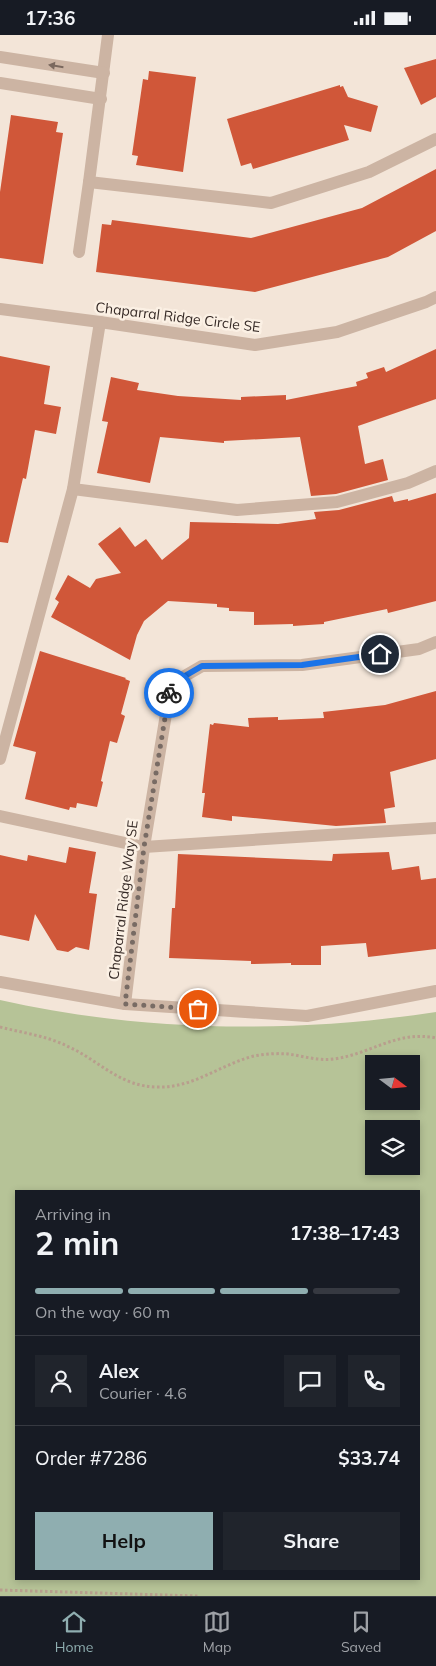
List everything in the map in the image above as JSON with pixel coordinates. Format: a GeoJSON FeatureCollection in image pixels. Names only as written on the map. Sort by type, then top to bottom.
{"type":"FeatureCollection","features":[{"type":"Feature","properties":{"kind":"street"},"geometry":{"type":"LineString","coordinates":[[79,252],[108,35]]}},
{"type":"Feature","properties":{"kind":"street"},"geometry":{"type":"LineString","coordinates":[[0,57],[104,73]]}},
{"type":"Feature","properties":{"kind":"street"},"geometry":{"type":"LineString","coordinates":[[0,83],[100,99]]}},
{"type":"Feature","properties":{"kind":"street"},"geometry":{"type":"LineString","coordinates":[[89,182],[271,203],[369,172],[436,139]]}},
{"type":"Feature","properties":{"kind":"street","name":"Chaparral Ridge Circle SE"},"geometry":{"type":"LineString","coordinates":[[0,309],[255,345],[338,332],[436,297]]}},
{"type":"Feature","properties":{"kind":"street"},"geometry":{"type":"LineString","coordinates":[[0,759],[73,489],[100,322]]}},
{"type":"Feature","properties":{"kind":"street"},"geometry":{"type":"LineString","coordinates":[[73,489],[237,510],[338,502],[408,483],[436,471]]}},
{"type":"Feature","properties":{"kind":"street","name":"Chaparral Ridge Way SE"},"geometry":{"type":"LineString","coordinates":[[125,1004],[144,847],[171,684],[202,666],[302,665],[419,649],[436,641]]}},
{"type":"Feature","properties":{"kind":"street"},"geometry":{"type":"LineString","coordinates":[[0,816],[144,847],[436,828]]}},
{"type":"Feature","properties":{"kind":"street"},"geometry":{"type":"LineString","coordinates":[[0,982],[125,1004],[307,1016],[436,991]]}},
{"type":"Feature","properties":{"kind":"path"},"geometry":{"type":"LineString","coordinates":[[0,1027],[71,1047],[99,1066],[145,1087],[189,1083],[254,1056],[288,1054],[330,1059],[352,1056],[398,1039],[412,1036],[436,1038]]}},
{"type":"Feature","properties":{"kind":"path"},"geometry":{"type":"LineString","coordinates":[[0,1590],[198,1596]]}},
{"type":"Feature","properties":{"kind":"green space"},"geometry":{"type":"Polygon","coordinates":[[[0,1000],[54,1011],[108,1018],[162,1024],[217,1026],[327,1024],[436,1012],[436,1596],[0,1596],[0,1000]]]}},
{"type":"Feature","properties":{"kind":"building"},"geometry":{"type":"Polygon","coordinates":[[[436,59],[436,97],[421,105],[404,68],[436,59]]]}},
{"type":"Feature","properties":{"kind":"building"},"geometry":{"type":"Polygon","coordinates":[[[149,71],[196,77],[183,172],[136,165],[138,156],[132,155],[143,79],[148,80],[149,71]]]}},
{"type":"Feature","properties":{"kind":"building"},"geometry":{"type":"Polygon","coordinates":[[[340,85],[340,87],[343,86],[348,97],[378,106],[371,132],[344,125],[349,140],[253,169],[251,163],[241,166],[227,119],[340,85]]]}},
{"type":"Feature","properties":{"kind":"building"},"geometry":{"type":"Polygon","coordinates":[[[11,115],[58,122],[56,132],[63,133],[43,264],[0,258],[0,192],[11,115]]]}},
{"type":"Feature","properties":{"kind":"building"},"geometry":{"type":"Polygon","coordinates":[[[436,169],[436,231],[388,257],[255,292],[96,272],[102,224],[111,225],[112,220],[251,238],[362,208],[436,169]]]}},
{"type":"Feature","properties":{"kind":"building"},"geometry":{"type":"Polygon","coordinates":[[[436,349],[436,399],[358,426],[365,464],[383,459],[388,480],[336,494],[311,496],[300,437],[224,441],[224,443],[160,437],[150,483],[97,473],[108,422],[102,421],[111,377],[139,383],[137,390],[178,396],[241,400],[241,397],[286,395],[286,400],[357,386],[356,382],[368,378],[366,373],[384,367],[386,372],[436,349]]]}},
{"type":"Feature","properties":{"kind":"building"},"geometry":{"type":"Polygon","coordinates":[[[0,356],[50,366],[44,404],[61,407],[56,434],[35,430],[26,479],[23,478],[8,543],[0,542],[0,356]]]}},
{"type":"Feature","properties":{"kind":"building"},"geometry":{"type":"Polygon","coordinates":[[[436,493],[436,601],[388,613],[387,609],[324,622],[324,624],[293,626],[293,624],[254,625],[254,612],[229,611],[229,608],[217,607],[217,604],[168,601],[144,621],[137,635],[130,660],[51,617],[59,602],[55,599],[68,575],[90,588],[96,579],[121,573],[98,544],[120,527],[135,547],[146,539],[162,560],[189,538],[190,522],[278,524],[316,519],[314,512],[339,510],[392,496],[394,502],[408,499],[408,501],[436,493]]]}},
{"type":"Feature","properties":{"kind":"building"},"geometry":{"type":"Polygon","coordinates":[[[40,651],[126,678],[130,681],[121,714],[125,716],[117,743],[110,741],[97,807],[77,803],[76,808],[70,807],[69,810],[25,799],[36,752],[13,746],[40,651]]]}},
{"type":"Feature","properties":{"kind":"building"},"geometry":{"type":"Polygon","coordinates":[[[436,691],[436,759],[390,772],[395,807],[384,809],[386,823],[336,826],[232,816],[232,821],[202,817],[205,793],[202,793],[210,724],[249,727],[248,718],[278,717],[278,720],[324,718],[323,712],[385,705],[436,691]]]}},
{"type":"Feature","properties":{"kind":"building"},"geometry":{"type":"Polygon","coordinates":[[[69,847],[96,852],[89,893],[97,894],[89,950],[76,947],[68,952],[57,950],[35,914],[29,941],[0,935],[0,855],[27,861],[28,855],[66,863],[69,847]]]}},
{"type":"Feature","properties":{"kind":"building"},"geometry":{"type":"Polygon","coordinates":[[[389,852],[392,870],[419,866],[421,880],[436,878],[436,949],[368,957],[366,943],[321,946],[321,965],[291,965],[291,963],[251,964],[251,961],[169,958],[172,908],[175,908],[178,854],[332,861],[333,854],[389,852]]]}},
{"type":"Feature","properties":{"kind":"way so far"},"geometry":{"type":"LineString","coordinates":[[169,693],[144,847],[125,1004],[198,1009]]}},
{"type":"Feature","properties":{"kind":"route"},"geometry":{"type":"LineString","coordinates":[[169,693],[171,684],[202,666],[302,665],[380,654]]}}]}
